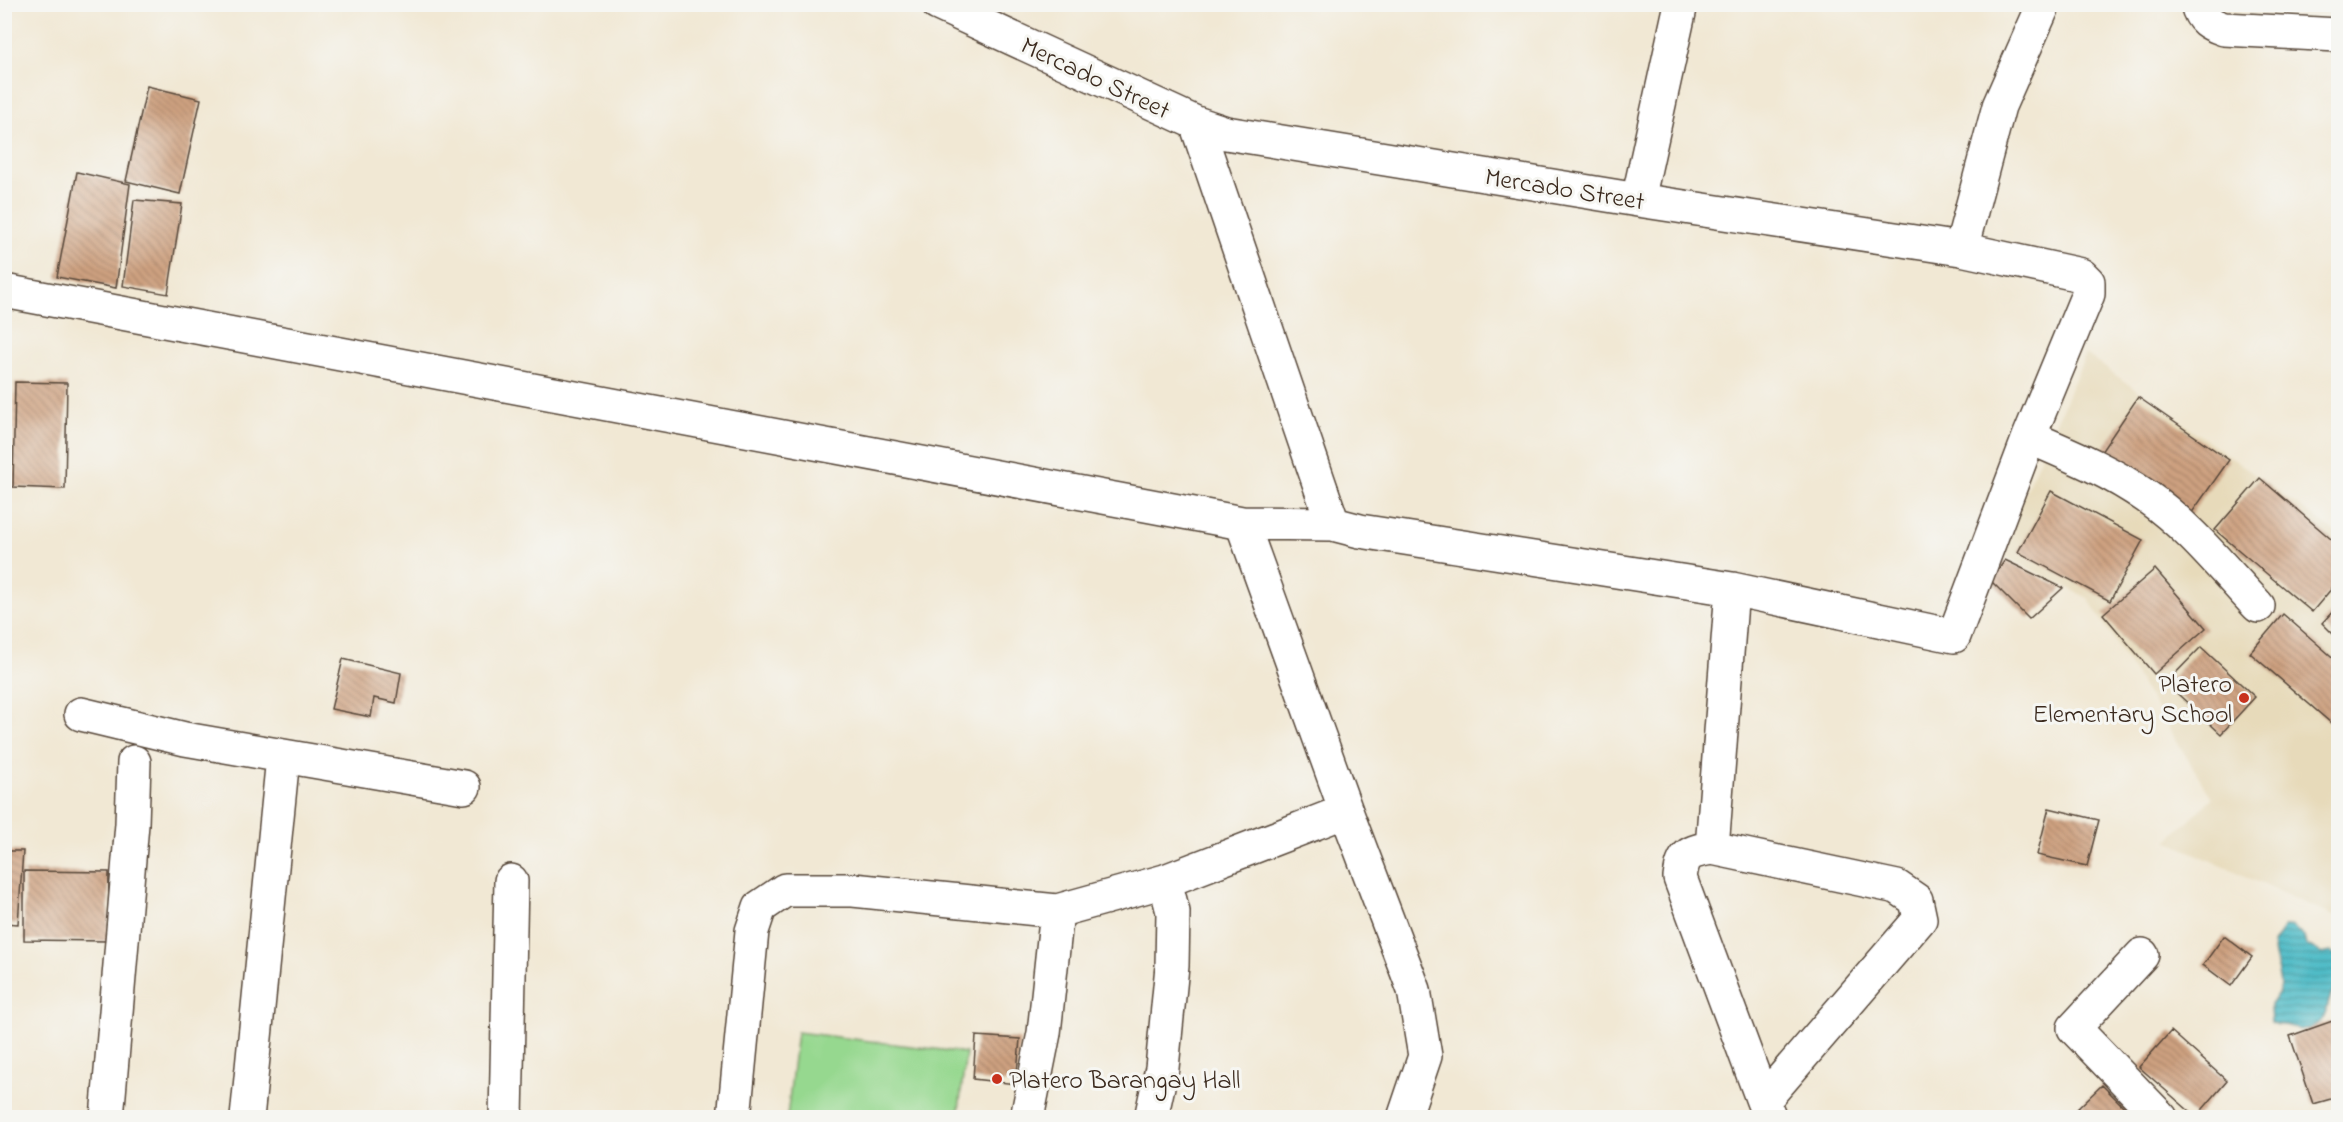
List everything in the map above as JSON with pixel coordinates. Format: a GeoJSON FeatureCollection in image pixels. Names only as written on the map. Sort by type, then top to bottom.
{"type":"FeatureCollection","features":[{"type":"Feature","properties":{"kind":"street","name":"Mercado Street"},"geometry":{"type":"LineString","coordinates":[[938,4],[1196,123],[1226,133],[1638,200],[1961,249],[2081,275],[2088,282],[2088,294],[2029,437]]}},
{"type":"Feature","properties":{"kind":"street"},"geometry":{"type":"LineString","coordinates":[[1638,200],[1681,4]]}},
{"type":"Feature","properties":{"kind":"street"},"geometry":{"type":"LineString","coordinates":[[1961,249],[1999,106],[2044,4]]}},
{"type":"Feature","properties":{"kind":"street"},"geometry":{"type":"LineString","coordinates":[[2197,4],[2202,19],[2224,29],[2338,34]]}},
{"type":"Feature","properties":{"kind":"street"},"geometry":{"type":"LineString","coordinates":[[1196,123],[1333,524]]}},
{"type":"Feature","properties":{"kind":"street"},"geometry":{"type":"LineString","coordinates":[[4,291],[1242,522],[1333,524],[1360,531],[1732,589],[1954,636],[2029,437],[2102,468],[2149,498],[2190,533],[2258,606]]}},
{"type":"Feature","properties":{"kind":"street"},"geometry":{"type":"LineString","coordinates":[[1242,522],[1346,811],[1414,990],[1425,1056],[1404,1118]]}},
{"type":"Feature","properties":{"kind":"street"},"geometry":{"type":"LineString","coordinates":[[1712,848],[1732,589]]}},
{"type":"Feature","properties":{"kind":"street"},"geometry":{"type":"LineString","coordinates":[[81,714],[185,739],[464,787]]}},
{"type":"Feature","properties":{"kind":"street"},"geometry":{"type":"LineString","coordinates":[[247,1118],[283,757]]}},
{"type":"Feature","properties":{"kind":"street"},"geometry":{"type":"LineString","coordinates":[[107,1118],[132,824],[134,762]]}},
{"type":"Feature","properties":{"kind":"street"},"geometry":{"type":"LineString","coordinates":[[734,1118],[752,931],[760,907],[785,890],[853,890],[1057,911],[1165,880],[1346,811]]}},
{"type":"Feature","properties":{"kind":"street"},"geometry":{"type":"LineString","coordinates":[[1712,848],[1897,887],[1916,900],[1920,919],[1767,1109],[1680,878],[1682,863],[1691,852],[1712,848]]}},
{"type":"Feature","properties":{"kind":"street"},"geometry":{"type":"LineString","coordinates":[[1151,1118],[1162,1068],[1172,966],[1173,912],[1165,880]]}},
{"type":"Feature","properties":{"kind":"street"},"geometry":{"type":"LineString","coordinates":[[506,1118],[510,881]]}},
{"type":"Feature","properties":{"kind":"street"},"geometry":{"type":"LineString","coordinates":[[1027,1118],[1044,1033],[1057,911]]}},
{"type":"Feature","properties":{"kind":"street"},"geometry":{"type":"LineString","coordinates":[[2142,956],[2074,1028],[2161,1118]]}},
{"type":"Feature","properties":{"kind":"shaded area","name":"Platero Elementary School"},"geometry":{"type":"Polygon","coordinates":[[[2086,354],[2338,534],[2338,918],[2167,841],[2212,798],[2088,598],[1998,553],[2086,354]]]}},
{"type":"Feature","properties":{"kind":"green space"},"geometry":{"type":"Polygon","coordinates":[[[797,1032],[966,1053],[958,1117],[787,1117],[797,1032]]]}},
{"type":"Feature","properties":{"kind":"water"},"geometry":{"type":"Polygon","coordinates":[[[2291,926],[2304,937],[2306,945],[2322,954],[2331,952],[2338,956],[2338,983],[2331,995],[2325,1015],[2317,1025],[2306,1029],[2271,1022],[2270,1005],[2279,992],[2280,984],[2273,943],[2284,927],[2291,926]]]}},
{"type":"Feature","properties":{"kind":"building"},"geometry":{"type":"Polygon","coordinates":[[[147,86],[201,99],[180,194],[126,181],[147,86]]]}},
{"type":"Feature","properties":{"kind":"building"},"geometry":{"type":"Polygon","coordinates":[[[77,172],[130,184],[116,288],[57,277],[77,172]]]}},
{"type":"Feature","properties":{"kind":"building"},"geometry":{"type":"Polygon","coordinates":[[[134,200],[182,204],[168,294],[123,286],[134,200]]]}},
{"type":"Feature","properties":{"kind":"building"},"geometry":{"type":"Polygon","coordinates":[[[15,382],[67,383],[65,489],[13,487],[15,382]]]}},
{"type":"Feature","properties":{"kind":"building"},"geometry":{"type":"Polygon","coordinates":[[[2138,397],[2229,460],[2191,514],[2101,452],[2138,397]]]}},
{"type":"Feature","properties":{"kind":"building"},"geometry":{"type":"Polygon","coordinates":[[[2260,478],[2338,545],[2338,581],[2312,612],[2215,530],[2260,478]]]}},
{"type":"Feature","properties":{"kind":"building"},"geometry":{"type":"Polygon","coordinates":[[[2051,491],[2143,540],[2110,601],[2018,552],[2051,491]]]}},
{"type":"Feature","properties":{"kind":"building"},"geometry":{"type":"Polygon","coordinates":[[[2005,560],[2063,588],[2029,619],[1991,581],[2005,560]]]}},
{"type":"Feature","properties":{"kind":"building"},"geometry":{"type":"Polygon","coordinates":[[[2155,569],[2206,628],[2154,674],[2103,614],[2155,569]]]}},
{"type":"Feature","properties":{"kind":"building"},"geometry":{"type":"Polygon","coordinates":[[[2338,606],[2338,639],[2322,623],[2338,606]]]}},
{"type":"Feature","properties":{"kind":"building"},"geometry":{"type":"Polygon","coordinates":[[[2283,614],[2338,662],[2338,729],[2250,653],[2283,614]]]}},
{"type":"Feature","properties":{"kind":"building"},"geometry":{"type":"Polygon","coordinates":[[[2201,647],[2255,697],[2221,734],[2166,683],[2201,647]]]}},
{"type":"Feature","properties":{"kind":"building"},"geometry":{"type":"Polygon","coordinates":[[[343,659],[401,673],[396,703],[374,698],[371,717],[331,709],[343,659]]]}},
{"type":"Feature","properties":{"kind":"building"},"geometry":{"type":"Polygon","coordinates":[[[2049,808],[2099,820],[2087,866],[2037,855],[2049,808]]]}},
{"type":"Feature","properties":{"kind":"building"},"geometry":{"type":"Polygon","coordinates":[[[4,851],[23,851],[18,924],[4,923],[4,851]]]}},
{"type":"Feature","properties":{"kind":"building"},"geometry":{"type":"Polygon","coordinates":[[[24,871],[109,872],[108,941],[24,940],[24,871]]]}},
{"type":"Feature","properties":{"kind":"building"},"geometry":{"type":"Polygon","coordinates":[[[2224,936],[2252,957],[2231,986],[2203,965],[2224,936]]]}},
{"type":"Feature","properties":{"kind":"building"},"geometry":{"type":"Polygon","coordinates":[[[2338,1019],[2338,1097],[2313,1104],[2290,1036],[2338,1019]]]}},
{"type":"Feature","properties":{"kind":"building"},"geometry":{"type":"Polygon","coordinates":[[[2171,1031],[2227,1081],[2196,1117],[2139,1067],[2171,1031]]]}},
{"type":"Feature","properties":{"kind":"building"},"geometry":{"type":"Polygon","coordinates":[[[976,1036],[1020,1039],[1016,1084],[973,1079],[976,1036]]]}},
{"type":"Feature","properties":{"kind":"building"},"geometry":{"type":"Polygon","coordinates":[[[2102,1085],[2131,1114],[2127,1118],[2081,1118],[2075,1111],[2102,1085]]]}},
{"type":"Feature","properties":{"kind":"place","name":"Platero Elementary School"},"geometry":{"type":"Point","coordinates":[2244,698]}},
{"type":"Feature","properties":{"kind":"place","name":"Platero Barangay Hall"},"geometry":{"type":"Point","coordinates":[997,1079]}}]}
